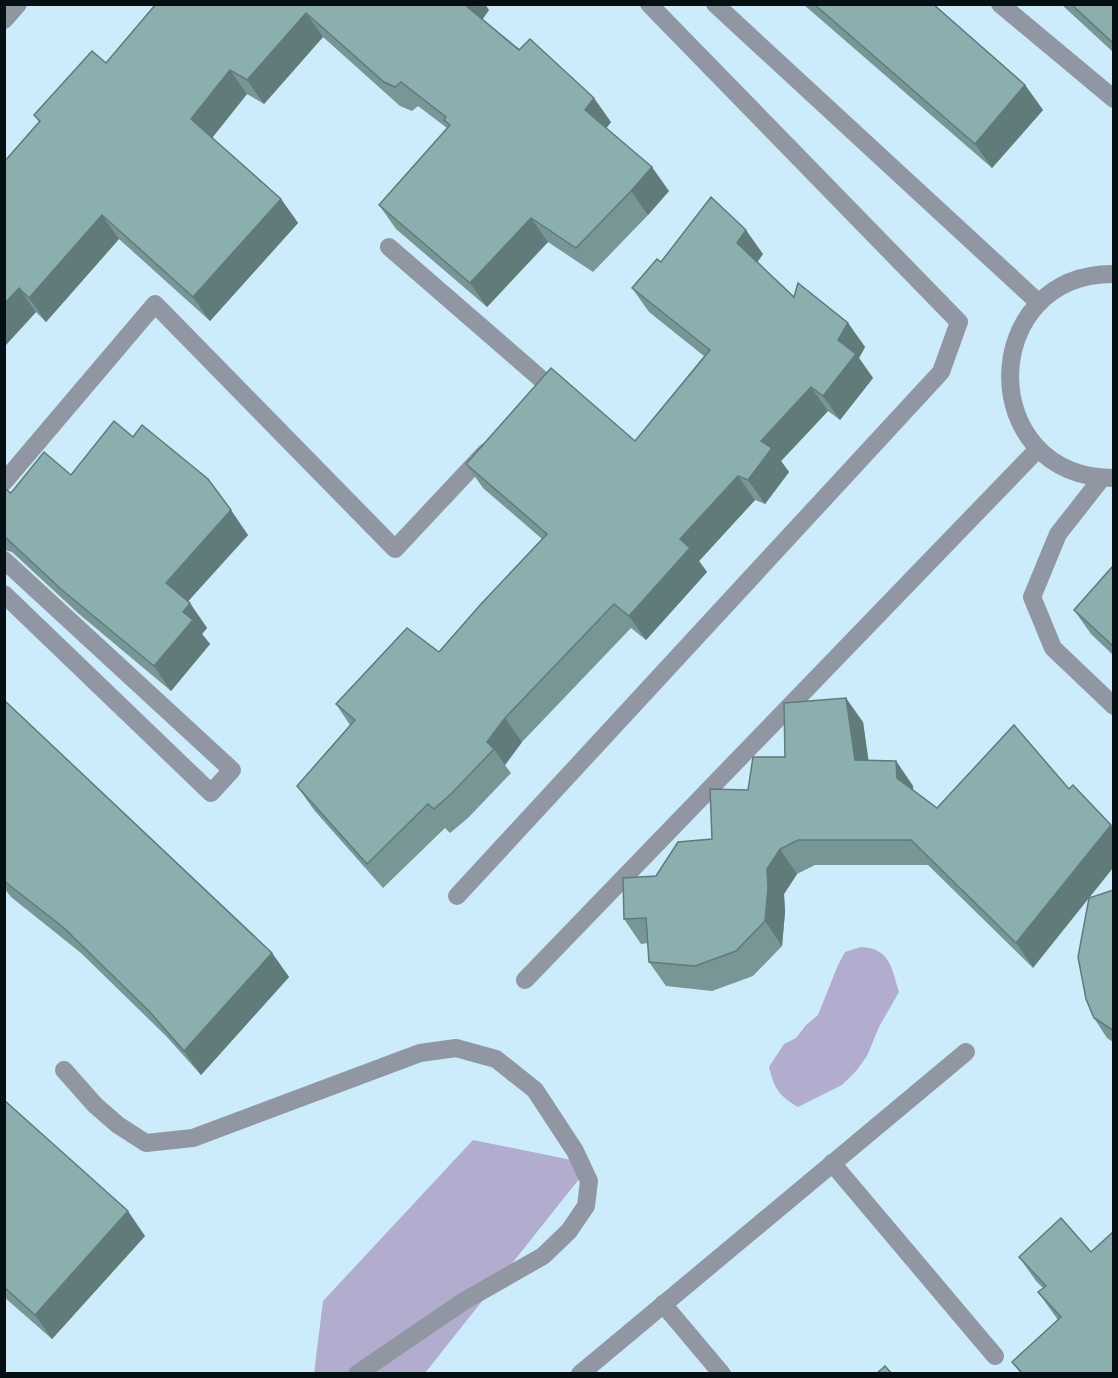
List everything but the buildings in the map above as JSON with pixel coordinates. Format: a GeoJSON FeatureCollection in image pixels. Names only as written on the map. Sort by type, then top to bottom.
{"type":"FeatureCollection","features":[{"type":"Feature","properties":{"kind":"street"},"geometry":{"type":"LineString","coordinates":[[4,20],[18,4]]}},
{"type":"Feature","properties":{"kind":"street"},"geometry":{"type":"LineString","coordinates":[[457,896],[940,372],[959,321],[649,4]]}},
{"type":"Feature","properties":{"kind":"street"},"geometry":{"type":"LineString","coordinates":[[715,4],[1039,303]]}},
{"type":"Feature","properties":{"kind":"street"},"geometry":{"type":"LineString","coordinates":[[1000,4],[1113,99]]}},
{"type":"Feature","properties":{"kind":"street"},"geometry":{"type":"LineString","coordinates":[[389,246],[548,385],[524,411]]}},
{"type":"Feature","properties":{"kind":"street"},"geometry":{"type":"LineString","coordinates":[[1108,478],[1084,475],[1067,469],[1038,449],[1017,419],[1012,402],[1009,367],[1018,333],[1039,303],[1068,283],[1084,277],[1113,274]]}},
{"type":"Feature","properties":{"kind":"street"},"geometry":{"type":"LineString","coordinates":[[4,482],[154,304],[395,549],[500,437]]}},
{"type":"Feature","properties":{"kind":"street"},"geometry":{"type":"LineString","coordinates":[[525,980],[1038,449]]}},
{"type":"Feature","properties":{"kind":"street"},"geometry":{"type":"LineString","coordinates":[[1108,478],[1058,534],[1032,597],[1053,648],[1113,706]]}},
{"type":"Feature","properties":{"kind":"street"},"geometry":{"type":"LineString","coordinates":[[4,560],[232,770],[211,793],[4,594]]}},
{"type":"Feature","properties":{"kind":"street"},"geometry":{"type":"LineString","coordinates":[[64,1070],[94,1105],[118,1125],[146,1143],[193,1138],[420,1053],[456,1048],[496,1059],[535,1090],[575,1151],[589,1180],[586,1206],[569,1231],[543,1256],[464,1301],[357,1374]]}},
{"type":"Feature","properties":{"kind":"street"},"geometry":{"type":"LineString","coordinates":[[580,1374],[966,1052]]}},
{"type":"Feature","properties":{"kind":"street"},"geometry":{"type":"LineString","coordinates":[[832,1163],[995,1356]]}},
{"type":"Feature","properties":{"kind":"street"},"geometry":{"type":"LineString","coordinates":[[663,1304],[722,1374]]}},
{"type":"Feature","properties":{"kind":"shaded area"},"geometry":{"type":"Polygon","coordinates":[[[861,947],[871,948],[884,956],[892,968],[899,992],[879,1027],[867,1056],[857,1070],[842,1085],[798,1107],[778,1091],[769,1067],[784,1044],[796,1038],[818,1015],[845,952],[861,947]]]}},
{"type":"Feature","properties":{"kind":"shaded area"},"geometry":{"type":"Polygon","coordinates":[[[473,1140],[591,1164],[425,1373],[314,1374],[323,1301],[473,1140]]]}}]}
